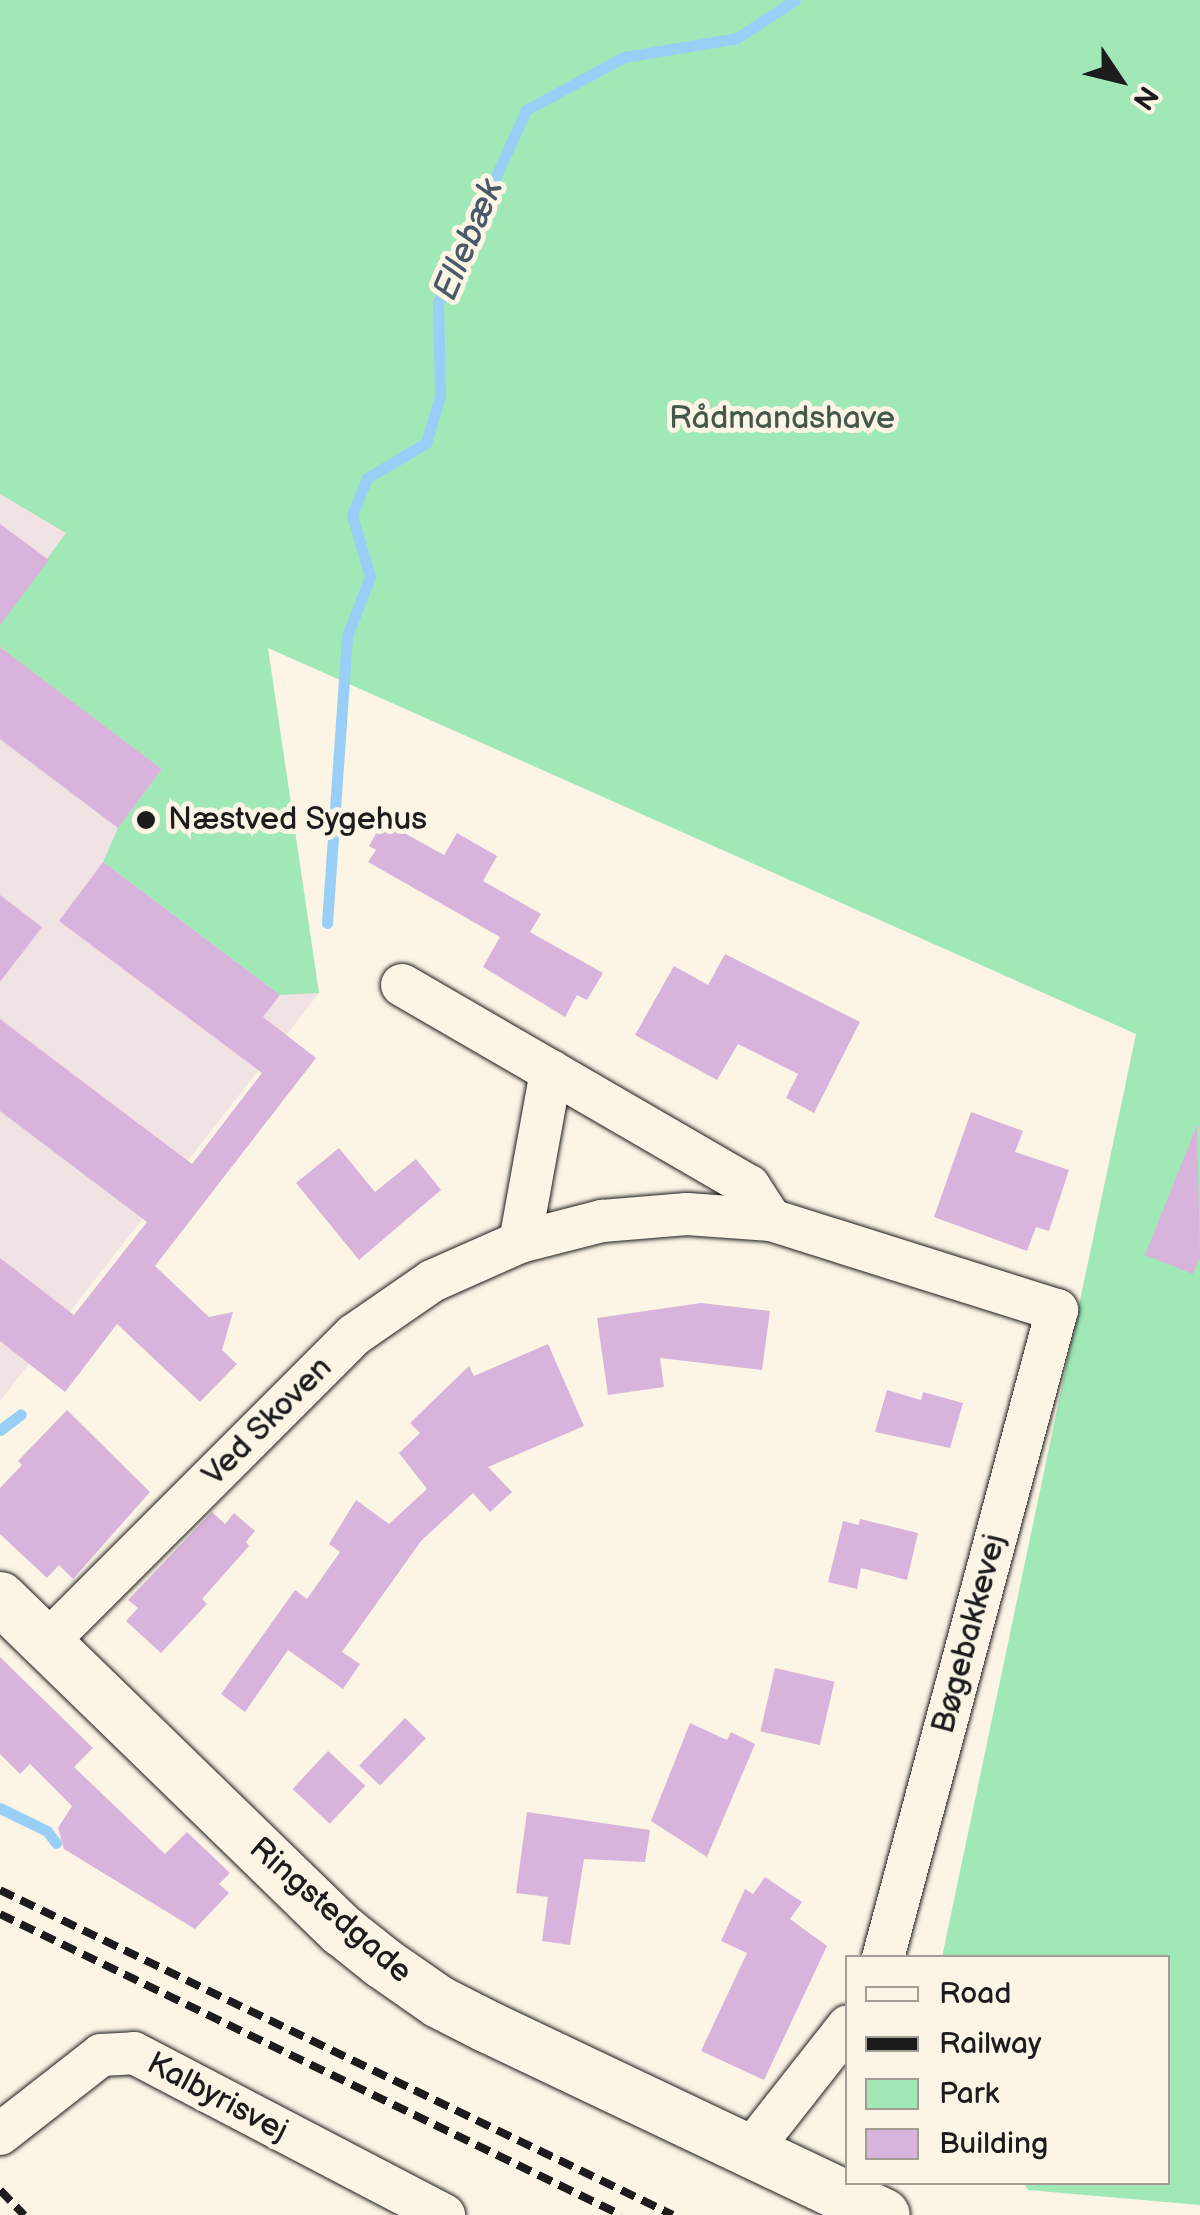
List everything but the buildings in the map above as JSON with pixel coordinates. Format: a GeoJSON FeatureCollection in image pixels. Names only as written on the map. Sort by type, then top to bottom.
{"type":"FeatureCollection","features":[{"type":"Feature","properties":{"kind":"street"},"geometry":{"type":"LineString","coordinates":[[402,985],[748,1186],[771,1220]]}},
{"type":"Feature","properties":{"kind":"street"},"geometry":{"type":"LineString","coordinates":[[520,1242],[551,1070]]}},
{"type":"Feature","properties":{"kind":"street","name":"Ved Skoven"},"geometry":{"type":"LineString","coordinates":[[46,1643],[354,1335],[432,1280],[520,1242],[619,1220],[687,1214],[771,1220],[1056,1310]]}},
{"type":"Feature","properties":{"kind":"street","name":"Bøgebakkevej"},"geometry":{"type":"LineString","coordinates":[[884,1955],[1056,1310]]}},
{"type":"Feature","properties":{"kind":"street","name":"Ringstedgade"},"geometry":{"type":"LineString","coordinates":[[0,1598],[343,1931],[382,1963],[439,2002],[884,2215]]}},
{"type":"Feature","properties":{"kind":"street"},"geometry":{"type":"LineString","coordinates":[[749,2152],[845,2030]]}},
{"type":"Feature","properties":{"kind":"street","name":"Kalbyrisvej"},"geometry":{"type":"LineString","coordinates":[[0,2134],[100,2055],[134,2053],[444,2215]]}},
{"type":"Feature","properties":{"kind":"shaded area","name":"Næstved Sygehus"},"geometry":{"type":"Polygon","coordinates":[[[0,494],[267,648],[319,993],[0,1401],[0,494]]]}},
{"type":"Feature","properties":{"kind":"green space","name":"Rådmandshave"},"geometry":{"type":"Polygon","coordinates":[[[0,0],[1200,0],[1200,2205],[1028,2190],[1025,2185],[1170,2185],[1170,1955],[942,1955],[1136,1034],[268,648],[319,993],[280,995],[103,862],[118,828],[162,769],[0,647],[0,623],[66,533],[0,494],[0,0]]]}},
{"type":"Feature","properties":{"kind":"waterway","name":"Ellebæk"},"geometry":{"type":"LineString","coordinates":[[327,923],[347,636],[370,577],[352,515],[367,478],[426,443],[440,396],[438,304],[526,110],[624,57],[737,38],[795,0]]}},
{"type":"Feature","properties":{"kind":"waterway","name":"Ellebæk"},"geometry":{"type":"LineString","coordinates":[[0,1430],[21,1414]]}},
{"type":"Feature","properties":{"kind":"waterway","name":"Ellebæk"},"geometry":{"type":"LineString","coordinates":[[0,1808],[47,1831],[56,1843]]}},
{"type":"Feature","properties":{"kind":"railway"},"geometry":{"type":"LineString","coordinates":[[0,1890],[673,2215]]}},
{"type":"Feature","properties":{"kind":"railway"},"geometry":{"type":"LineString","coordinates":[[0,1914],[621,2215]]}},
{"type":"Feature","properties":{"kind":"railway"},"geometry":{"type":"LineString","coordinates":[[0,2190],[24,2215]]}},
{"type":"Feature","properties":{"kind":"place","name":"Næstved Sygehus"},"geometry":{"type":"Point","coordinates":[146,820]}}]}
